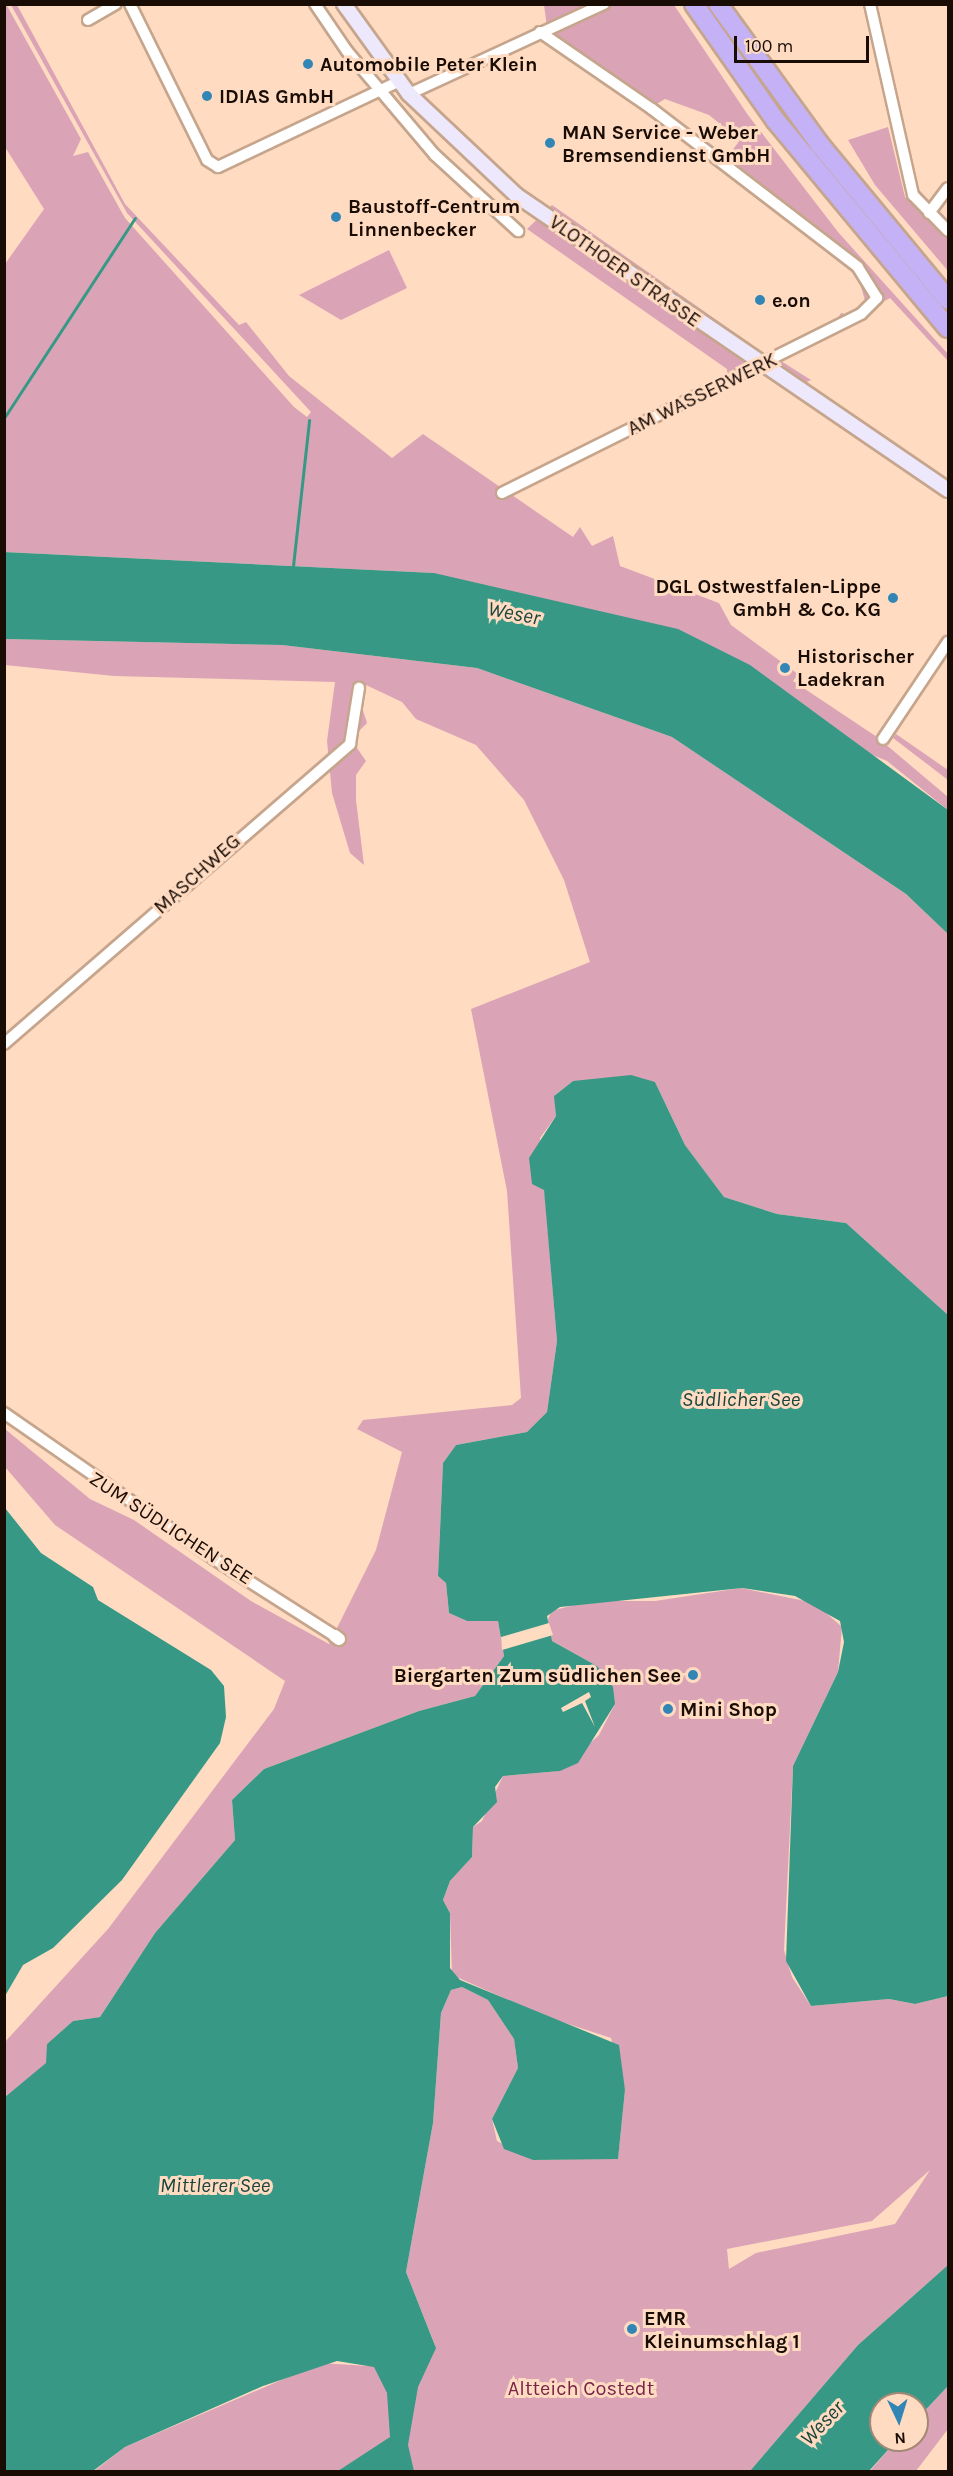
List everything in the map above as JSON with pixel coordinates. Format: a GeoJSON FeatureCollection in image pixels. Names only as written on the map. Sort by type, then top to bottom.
{"type":"FeatureCollection","features":[{"type":"Feature","properties":{"kind":"highway"},"geometry":{"type":"LineString","coordinates":[[694,4],[797,147],[948,328]]}},
{"type":"Feature","properties":{"kind":"highway"},"geometry":{"type":"LineString","coordinates":[[718,4],[764,70],[948,300]]}},
{"type":"Feature","properties":{"kind":"highway"},"geometry":{"type":"LineString","coordinates":[[728,4],[764,70]]}},
{"type":"Feature","properties":{"kind":"main road","name":"VLOTHOER STRASSE"},"geometry":{"type":"LineString","coordinates":[[344,4],[398,82],[516,195],[761,365],[948,490]]}},
{"type":"Feature","properties":{"kind":"street"},"geometry":{"type":"LineString","coordinates":[[88,20],[116,4]]}},
{"type":"Feature","properties":{"kind":"street"},"geometry":{"type":"LineString","coordinates":[[130,4],[207,160],[218,167],[398,82]]}},
{"type":"Feature","properties":{"kind":"street"},"geometry":{"type":"LineString","coordinates":[[315,4],[380,90],[435,155],[518,231]]}},
{"type":"Feature","properties":{"kind":"street"},"geometry":{"type":"LineString","coordinates":[[409,94],[604,4]]}},
{"type":"Feature","properties":{"kind":"street"},"geometry":{"type":"LineString","coordinates":[[870,4],[913,195],[948,231]]}},
{"type":"Feature","properties":{"kind":"street","name":"AM WASSERWERK"},"geometry":{"type":"LineString","coordinates":[[502,493],[761,365],[876,302],[866,279],[680,132],[540,32]]}},
{"type":"Feature","properties":{"kind":"street"},"geometry":{"type":"LineString","coordinates":[[929,213],[948,188]]}},
{"type":"Feature","properties":{"kind":"street"},"geometry":{"type":"LineString","coordinates":[[883,739],[948,642]]}},
{"type":"Feature","properties":{"kind":"street","name":"MASCHWEG"},"geometry":{"type":"LineString","coordinates":[[4,1044],[350,744],[359,688]]}},
{"type":"Feature","properties":{"kind":"street","name":"ZUM SÜDLICHEN SEE"},"geometry":{"type":"LineString","coordinates":[[4,1413],[337,1638]]}},
{"type":"Feature","properties":{"kind":"green space"},"geometry":{"type":"Polygon","coordinates":[[[6,4],[81,139],[73,156],[88,152],[125,218],[294,407],[307,417],[311,412],[127,213],[11,5],[17,5],[125,204],[239,325],[246,322],[289,376],[392,458],[423,434],[573,537],[580,527],[592,546],[613,536],[620,566],[719,603],[731,625],[798,674],[793,681],[877,737],[948,797],[948,810],[887,761],[434,573],[5,552],[5,264],[44,209],[5,147],[6,4]]]}},
{"type":"Feature","properties":{"kind":"green space"},"geometry":{"type":"Polygon","coordinates":[[[544,5],[674,5],[748,115],[838,232],[948,354],[948,361],[890,298],[781,361],[811,380],[802,384],[768,356],[834,324],[841,313],[853,316],[866,304],[856,269],[548,34],[544,5]],[[665,99],[655,105],[722,164],[740,140],[709,115],[665,99]]]}},
{"type":"Feature","properties":{"kind":"green space"},"geometry":{"type":"Polygon","coordinates":[[[888,127],[905,197],[948,238],[948,271],[875,185],[848,140],[888,127]]]}},
{"type":"Feature","properties":{"kind":"green space"},"geometry":{"type":"Polygon","coordinates":[[[552,205],[768,356],[727,376],[727,369],[527,229],[552,205]]]}},
{"type":"Feature","properties":{"kind":"green space"},"geometry":{"type":"Polygon","coordinates":[[[389,250],[407,288],[341,320],[299,295],[389,250]]]}},
{"type":"Feature","properties":{"kind":"green space"},"geometry":{"type":"Polygon","coordinates":[[[5,639],[282,645],[477,668],[672,737],[906,894],[948,934],[948,1315],[846,1223],[777,1214],[724,1197],[685,1145],[655,1082],[573,1081],[555,1095],[556,1116],[540,1138],[557,1341],[547,1412],[527,1432],[456,1445],[443,1463],[438,1576],[446,1583],[449,1613],[467,1621],[498,1621],[504,1656],[475,1696],[419,1711],[264,1769],[232,1800],[235,1840],[155,1933],[100,2017],[73,2021],[47,2044],[47,2063],[5,2097],[5,2042],[108,1929],[274,1709],[285,1681],[55,1525],[5,1467],[5,1429],[90,1499],[134,1520],[251,1601],[329,1644],[376,1550],[402,1452],[357,1429],[363,1420],[512,1405],[521,1398],[507,1191],[471,1009],[590,962],[564,880],[524,800],[476,745],[416,719],[402,702],[366,685],[359,698],[367,723],[357,733],[357,748],[366,761],[356,775],[356,800],[364,865],[350,853],[332,793],[327,741],[335,682],[114,676],[5,665],[5,639]]]}},
{"type":"Feature","properties":{"kind":"green space"},"geometry":{"type":"Polygon","coordinates":[[[896,734],[948,770],[948,780],[893,738],[896,734]]]}},
{"type":"Feature","properties":{"kind":"green space","name":"Altteich Costedt"},"geometry":{"type":"Polygon","coordinates":[[[741,1588],[815,1603],[842,1627],[838,1672],[793,1766],[784,1950],[792,1977],[811,2006],[889,1999],[915,2004],[948,1996],[948,2265],[858,2345],[750,2471],[93,2472],[125,2447],[321,2363],[368,2366],[435,2345],[406,2272],[433,2123],[441,2013],[451,1990],[462,1987],[488,2000],[514,2039],[518,2068],[492,2119],[497,2141],[533,2160],[618,2158],[625,2090],[611,2038],[544,2016],[452,1975],[450,1913],[443,1900],[450,1881],[472,1857],[473,1827],[482,1821],[503,1776],[560,1771],[599,1735],[615,1704],[597,1666],[552,1641],[546,1626],[551,1611],[590,1601],[655,1601],[741,1588]],[[930,2170],[872,2221],[727,2249],[729,2269],[756,2253],[895,2224],[930,2170]]]}},
{"type":"Feature","properties":{"kind":"green space"},"geometry":{"type":"Polygon","coordinates":[[[948,2386],[948,2429],[916,2471],[869,2472],[886,2452],[929,2452],[929,2406],[948,2386]]]}},
{"type":"Feature","properties":{"kind":"water","name":"Weser"},"geometry":{"type":"Polygon","coordinates":[[[4,552],[434,573],[678,629],[750,665],[948,810],[948,934],[906,894],[672,737],[477,668],[282,645],[5,639],[4,552]]]}},
{"type":"Feature","properties":{"kind":"water"},"geometry":{"type":"Polygon","coordinates":[[[631,1075],[655,1082],[685,1145],[724,1197],[777,1214],[846,1223],[948,1315],[948,1996],[915,2004],[889,1999],[811,2006],[786,1961],[793,1766],[838,1672],[844,1642],[840,1621],[795,1596],[742,1588],[560,1607],[547,1616],[552,1641],[597,1666],[613,1687],[615,1704],[578,1763],[560,1771],[503,1776],[495,1787],[497,1802],[473,1827],[472,1857],[450,1881],[443,1900],[450,1913],[450,1968],[460,1980],[619,2045],[625,2090],[618,2159],[533,2160],[504,2149],[492,2119],[518,2068],[514,2039],[488,2000],[462,1987],[451,1990],[441,2013],[433,2123],[406,2272],[436,2348],[418,2387],[408,2445],[414,2471],[338,2471],[390,2437],[387,2393],[374,2367],[337,2361],[263,2386],[125,2447],[93,2471],[5,2472],[5,2097],[46,2063],[47,2044],[73,2021],[100,2017],[155,1933],[235,1840],[232,1800],[264,1769],[419,1711],[475,1696],[504,1656],[498,1621],[467,1621],[449,1613],[446,1583],[438,1576],[443,1463],[456,1445],[527,1432],[547,1412],[557,1341],[544,1190],[532,1184],[529,1158],[556,1116],[554,1096],[573,1081],[631,1075]]]}},
{"type":"Feature","properties":{"kind":"water"},"geometry":{"type":"Polygon","coordinates":[[[5,1508],[41,1553],[93,1587],[98,1600],[211,1670],[224,1686],[226,1717],[220,1743],[122,1880],[53,1948],[23,1965],[5,1996],[5,1508]]]}},
{"type":"Feature","properties":{"kind":"water","name":"Weser"},"geometry":{"type":"Polygon","coordinates":[[[948,2265],[948,2386],[929,2406],[929,2392],[869,2392],[869,2452],[886,2452],[869,2471],[750,2471],[858,2345],[948,2265]]]}},
{"type":"Feature","properties":{"kind":"pier"},"geometry":{"type":"Polygon","coordinates":[[[549,1623],[553,1635],[502,1650],[501,1637],[549,1623]]]}},
{"type":"Feature","properties":{"kind":"pier"},"geometry":{"type":"Polygon","coordinates":[[[589,1692],[591,1697],[585,1701],[595,1727],[582,1703],[563,1712],[561,1708],[589,1692]]]}},
{"type":"Feature","properties":{"kind":"waterway"},"geometry":{"type":"LineString","coordinates":[[4,418],[135,218]]}},
{"type":"Feature","properties":{"kind":"waterway"},"geometry":{"type":"LineString","coordinates":[[293,566],[309,420]]}},
{"type":"Feature","properties":{"kind":"place","name":"Automobile Peter Klein"},"geometry":{"type":"Point","coordinates":[308,64]}},
{"type":"Feature","properties":{"kind":"place","name":"IDIAS GmbH"},"geometry":{"type":"Point","coordinates":[207,96]}},
{"type":"Feature","properties":{"kind":"place","name":"MAN Service - Weber Bremsendienst GmbH"},"geometry":{"type":"Point","coordinates":[550,143]}},
{"type":"Feature","properties":{"kind":"place","name":"Baustoff-Centrum Linnenbecker"},"geometry":{"type":"Point","coordinates":[336,217]}},
{"type":"Feature","properties":{"kind":"place","name":"e.on"},"geometry":{"type":"Point","coordinates":[760,300]}},
{"type":"Feature","properties":{"kind":"place","name":"DGL Ostwestfalen-Lippe GmbH & Co. KG"},"geometry":{"type":"Point","coordinates":[893,598]}},
{"type":"Feature","properties":{"kind":"place","name":"Historischer Ladekran"},"geometry":{"type":"Point","coordinates":[785,668]}},
{"type":"Feature","properties":{"kind":"place","name":"Biergarten Zum südlichen See"},"geometry":{"type":"Point","coordinates":[693,1675]}},
{"type":"Feature","properties":{"kind":"place","name":"Mini Shop"},"geometry":{"type":"Point","coordinates":[668,1709]}},
{"type":"Feature","properties":{"kind":"place","name":"EMR Kleinumschlag 1"},"geometry":{"type":"Point","coordinates":[632,2329]}},
{"type":"Feature","properties":{"kind":"water label","name":"Südlicher See"},"geometry":{"type":"Point","coordinates":[741,1399]}},
{"type":"Feature","properties":{"kind":"water label","name":"Mittlerer See"},"geometry":{"type":"Point","coordinates":[215,2185]}}]}
